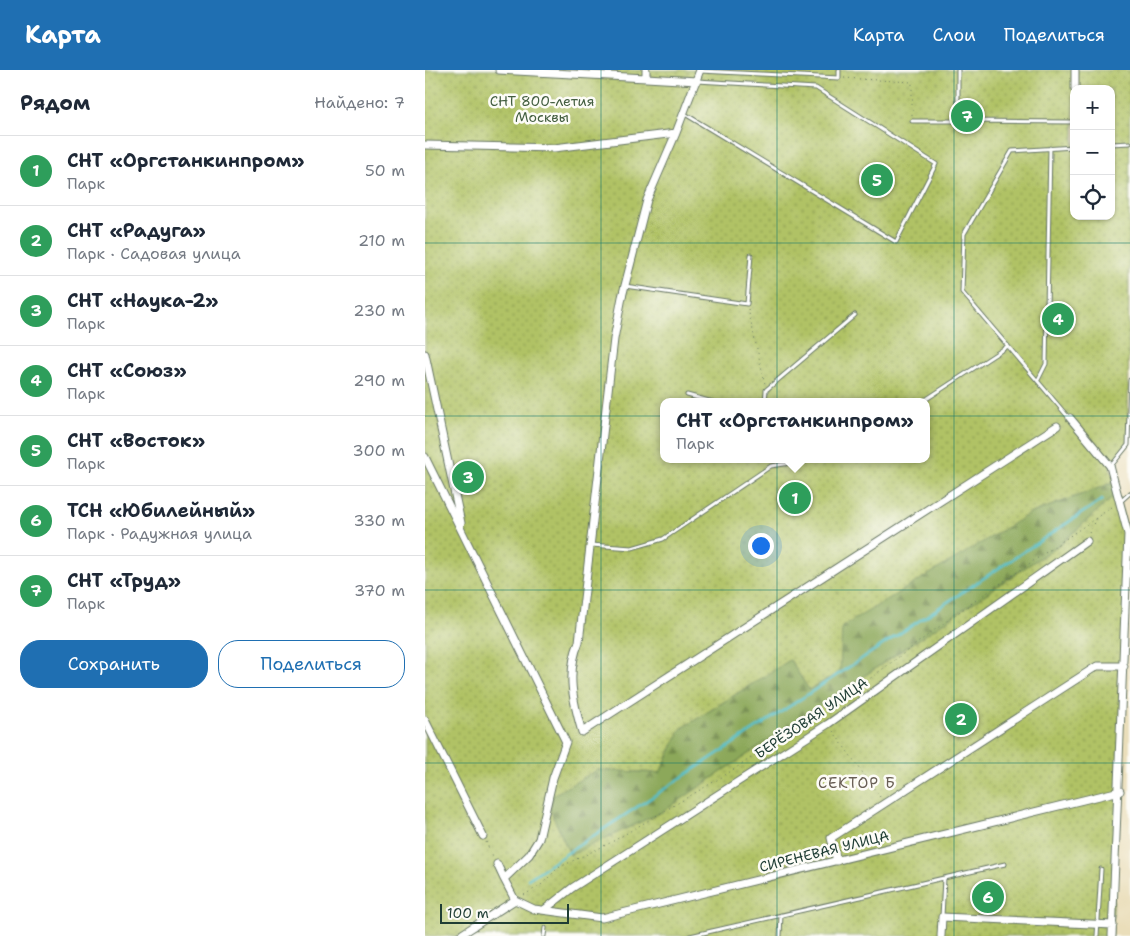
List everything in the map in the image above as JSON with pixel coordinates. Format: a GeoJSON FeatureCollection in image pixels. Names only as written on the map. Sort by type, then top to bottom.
{"type":"FeatureCollection","features":[{"type":"Feature","properties":{"kind":"street"},"geometry":{"type":"LineString","coordinates":[[499,70],[697,81]]}},
{"type":"Feature","properties":{"kind":"street"},"geometry":{"type":"LineString","coordinates":[[646,70],[646,78]]}},
{"type":"Feature","properties":{"kind":"street"},"geometry":{"type":"LineString","coordinates":[[1075,70],[1075,85]]}},
{"type":"Feature","properties":{"kind":"street"},"geometry":{"type":"LineString","coordinates":[[700,71],[647,200],[625,286],[614,339],[579,642],[572,658],[571,681],[582,732],[1057,426]]}},
{"type":"Feature","properties":{"kind":"street"},"geometry":{"type":"LineString","coordinates":[[425,145],[554,148],[676,133]]}},
{"type":"Feature","properties":{"kind":"street"},"geometry":{"type":"LineString","coordinates":[[425,354],[463,533]]}},
{"type":"Feature","properties":{"kind":"street"},"geometry":{"type":"LineString","coordinates":[[1070,418],[1110,466],[1128,534],[1112,936]]}},
{"type":"Feature","properties":{"kind":"street"},"geometry":{"type":"LineString","coordinates":[[425,457],[566,742],[553,778],[539,839],[529,855],[504,879]]}},
{"type":"Feature","properties":{"kind":"street","name":"БЕРЁЗОВАЯ УЛИЦА"},"geometry":{"type":"LineString","coordinates":[[544,910],[572,888],[828,724],[1087,541]]}},
{"type":"Feature","properties":{"kind":"street"},"geometry":{"type":"LineString","coordinates":[[837,860],[831,838],[1097,666],[1124,666]]}},
{"type":"Feature","properties":{"kind":"street"},"geometry":{"type":"LineString","coordinates":[[425,720],[483,836]]}},
{"type":"Feature","properties":{"kind":"street","name":"СИРЕНЕВАЯ УЛИЦА"},"geometry":{"type":"LineString","coordinates":[[515,900],[534,909],[602,918],[1119,790]]}},
{"type":"Feature","properties":{"kind":"street"},"geometry":{"type":"LineString","coordinates":[[459,936],[515,900],[497,864]]}},
{"type":"Feature","properties":{"kind":"street"},"geometry":{"type":"LineString","coordinates":[[941,936],[942,917],[1113,925]]}},
{"type":"Feature","properties":{"kind":"lane"},"geometry":{"type":"LineString","coordinates":[[700,71],[839,78],[839,70]]}},
{"type":"Feature","properties":{"kind":"lane"},"geometry":{"type":"LineString","coordinates":[[958,70],[958,122]]}},
{"type":"Feature","properties":{"kind":"lane"},"geometry":{"type":"LineString","coordinates":[[683,113],[896,242],[935,164],[816,88],[697,81]]}},
{"type":"Feature","properties":{"kind":"lane"},"geometry":{"type":"LineString","coordinates":[[912,121],[1070,122]]}},
{"type":"Feature","properties":{"kind":"lane"},"geometry":{"type":"LineString","coordinates":[[1115,144],[1130,143]]}},
{"type":"Feature","properties":{"kind":"lane"},"geometry":{"type":"LineString","coordinates":[[1070,147],[1012,151],[964,234],[962,292],[1070,418]]}},
{"type":"Feature","properties":{"kind":"lane"},"geometry":{"type":"LineString","coordinates":[[1038,380],[1045,364],[1050,148]]}},
{"type":"Feature","properties":{"kind":"lane"},"geometry":{"type":"LineString","coordinates":[[625,286],[747,304],[751,255]]}},
{"type":"Feature","properties":{"kind":"lane"},"geometry":{"type":"LineString","coordinates":[[765,398],[766,390],[855,315]]}},
{"type":"Feature","properties":{"kind":"lane"},"geometry":{"type":"LineString","coordinates":[[928,398],[1008,346]]}},
{"type":"Feature","properties":{"kind":"lane"},"geometry":{"type":"LineString","coordinates":[[1110,466],[1128,445],[1130,380]]}},
{"type":"Feature","properties":{"kind":"lane"},"geometry":{"type":"LineString","coordinates":[[687,395],[698,398]]}},
{"type":"Feature","properties":{"kind":"lane"},"geometry":{"type":"LineString","coordinates":[[591,544],[632,548],[663,539],[771,466],[791,463]]}},
{"type":"Feature","properties":{"kind":"lane"},"geometry":{"type":"LineString","coordinates":[[1120,502],[1130,493]]}},
{"type":"Feature","properties":{"kind":"lane"},"geometry":{"type":"LineString","coordinates":[[690,936],[1005,864]]}},
{"type":"Feature","properties":{"kind":"lane"},"geometry":{"type":"LineString","coordinates":[[1097,936],[1101,869]]}},
{"type":"Feature","properties":{"kind":"lane"},"geometry":{"type":"LineString","coordinates":[[942,917],[944,878]]}},
{"type":"Feature","properties":{"kind":"lane"},"geometry":{"type":"LineString","coordinates":[[780,936],[781,915]]}},
{"type":"Feature","properties":{"kind":"lane"},"geometry":{"type":"LineString","coordinates":[[544,936],[545,928]]}},
{"type":"Feature","properties":{"kind":"path"},"geometry":{"type":"LineString","coordinates":[[839,78],[912,82],[912,121]]}},
{"type":"Feature","properties":{"kind":"path"},"geometry":{"type":"LineString","coordinates":[[747,304],[766,390]]}},
{"type":"Feature","properties":{"kind":"path"},"geometry":{"type":"LineString","coordinates":[[515,900],[541,885],[558,868],[610,843],[722,777],[852,692],[956,614],[1120,502]]}},
{"type":"Feature","properties":{"kind":"path"},"geometry":{"type":"LineString","coordinates":[[1087,541],[1096,518]]}},
{"type":"Feature","properties":{"kind":"path"},"geometry":{"type":"LineString","coordinates":[[828,724],[884,803]]}},
{"type":"Feature","properties":{"kind":"path"},"geometry":{"type":"LineString","coordinates":[[483,836],[497,864]]}},
{"type":"Feature","properties":{"kind":"green space","name":"СНТ 800-летия Москвы"},"geometry":{"type":"Polygon","coordinates":[[[425,70],[1130,70],[1128,445],[1110,466],[1115,482],[1029,514],[840,672],[809,690],[790,660],[681,729],[660,773],[597,770],[662,812],[1063,542],[1117,493],[1128,534],[1112,936],[425,936],[425,70]]]}},
{"type":"Feature","properties":{"kind":"green space"},"geometry":{"type":"Polygon","coordinates":[[[1115,482],[1117,493],[1063,542],[662,812],[570,855],[550,809],[553,795],[597,770],[660,773],[681,729],[790,660],[809,690],[840,672],[842,627],[1029,514],[1115,482]]]}},
{"type":"Feature","properties":{"kind":"waterway"},"geometry":{"type":"LineString","coordinates":[[528,879],[1102,500]]}},
{"type":"Feature","properties":{"kind":"place","name":"СНТ «Труд»"},"geometry":{"type":"Point","coordinates":[967,116]}},
{"type":"Feature","properties":{"kind":"place","name":"СНТ «Восток»"},"geometry":{"type":"Point","coordinates":[877,180]}},
{"type":"Feature","properties":{"kind":"place","name":"СНТ «Союз»"},"geometry":{"type":"Point","coordinates":[1058,319]}},
{"type":"Feature","properties":{"kind":"place","name":"СНТ «Наука-2»"},"geometry":{"type":"Point","coordinates":[468,477]}},
{"type":"Feature","properties":{"kind":"place","name":"СНТ «Оргстанкинпром»"},"geometry":{"type":"Point","coordinates":[795,498]}},
{"type":"Feature","properties":{"kind":"place","name":"СНТ «Радуга»"},"geometry":{"type":"Point","coordinates":[961,719]}},
{"type":"Feature","properties":{"kind":"place","name":"ТСН «Юбилейный»"},"geometry":{"type":"Point","coordinates":[988,897]}},
{"type":"Feature","properties":{"kind":"district","name":"СЕКТОР Б"},"geometry":{"type":"Point","coordinates":[857,783]}}]}
